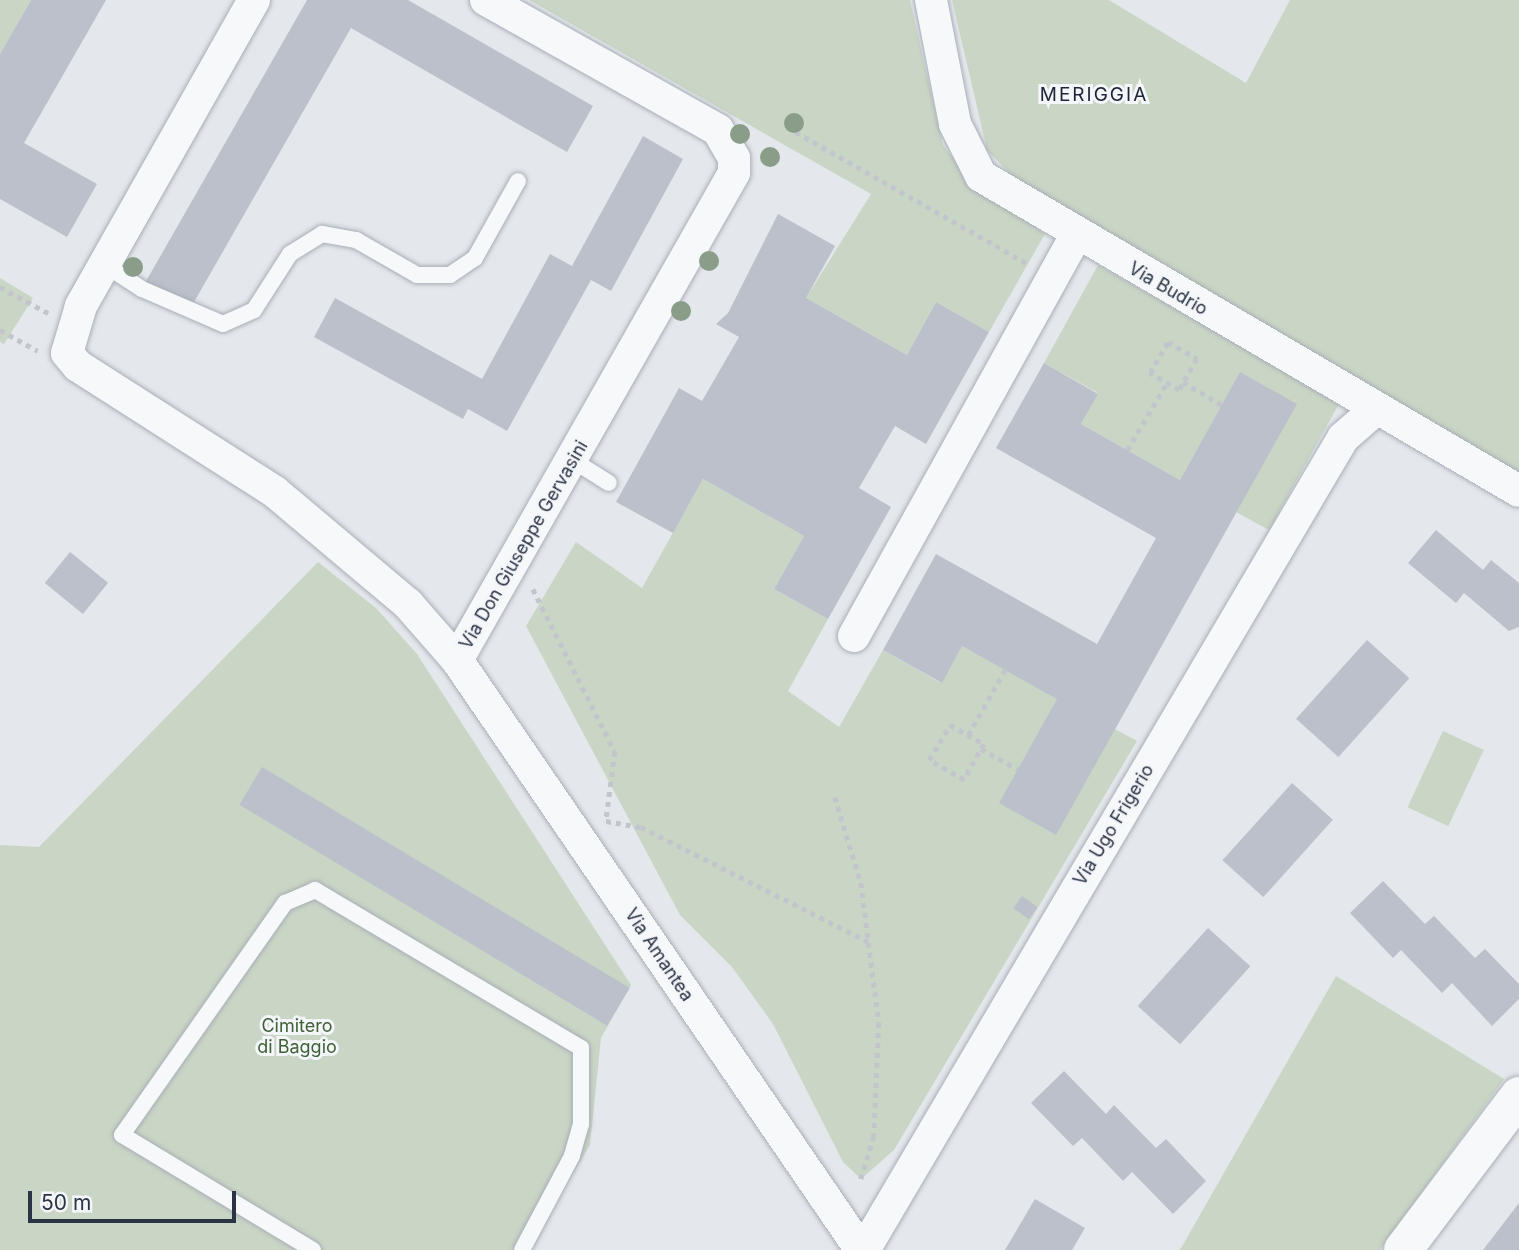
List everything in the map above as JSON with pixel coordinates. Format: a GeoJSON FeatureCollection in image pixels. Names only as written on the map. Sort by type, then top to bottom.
{"type":"FeatureCollection","features":[{"type":"Feature","properties":{"kind":"street"},"geometry":{"type":"LineString","coordinates":[[70,338],[105,265],[254,0]]}},
{"type":"Feature","properties":{"kind":"street","name":"Via Don Giuseppe Gervasini"},"geometry":{"type":"LineString","coordinates":[[70,338],[78,366],[326,530],[400,596],[457,660],[574,461],[726,192],[734,158],[718,130],[486,0]]}},
{"type":"Feature","properties":{"kind":"street","name":"Via Budrio"},"geometry":{"type":"LineString","coordinates":[[931,0],[965,153],[1004,195],[1519,491]]}},
{"type":"Feature","properties":{"kind":"street"},"geometry":{"type":"LineString","coordinates":[[854,636],[1076,236]]}},
{"type":"Feature","properties":{"kind":"street","name":"Via Ugo Frigerio"},"geometry":{"type":"LineString","coordinates":[[862,1250],[1343,438],[1376,409]]}},
{"type":"Feature","properties":{"kind":"street","name":"Via Amantea"},"geometry":{"type":"LineString","coordinates":[[457,660],[862,1250]]}},
{"type":"Feature","properties":{"kind":"street"},"geometry":{"type":"LineString","coordinates":[[1403,1250],[1515,1111]]}},
{"type":"Feature","properties":{"kind":"lane"},"geometry":{"type":"LineString","coordinates":[[105,265],[223,324],[254,310],[290,254],[322,234],[356,240],[417,275],[450,275],[475,258],[518,181]]}},
{"type":"Feature","properties":{"kind":"lane"},"geometry":{"type":"LineString","coordinates":[[574,461],[610,483]]}},
{"type":"Feature","properties":{"kind":"lane"},"geometry":{"type":"LineString","coordinates":[[313,1250],[122,1135],[285,903],[315,890],[581,1048],[581,1124],[572,1156],[522,1250]]}},
{"type":"Feature","properties":{"kind":"path"},"geometry":{"type":"LineString","coordinates":[[787,127],[1052,278]]}},
{"type":"Feature","properties":{"kind":"path"},"geometry":{"type":"LineString","coordinates":[[0,288],[70,338]]}},
{"type":"Feature","properties":{"kind":"path"},"geometry":{"type":"LineString","coordinates":[[0,330],[34,351],[70,338]]}},
{"type":"Feature","properties":{"kind":"path"},"geometry":{"type":"LineString","coordinates":[[1168,342],[1196,359],[1183,382],[1179,390],[1150,373],[1168,342]]}},
{"type":"Feature","properties":{"kind":"path"},"geometry":{"type":"LineString","coordinates":[[1183,382],[1222,405]]}},
{"type":"Feature","properties":{"kind":"path"},"geometry":{"type":"LineString","coordinates":[[1127,450],[1167,383]]}},
{"type":"Feature","properties":{"kind":"path"},"geometry":{"type":"LineString","coordinates":[[533,589],[615,752],[606,821],[641,827],[871,943]]}},
{"type":"Feature","properties":{"kind":"path"},"geometry":{"type":"LineString","coordinates":[[968,735],[1005,670]]}},
{"type":"Feature","properties":{"kind":"path"},"geometry":{"type":"LineString","coordinates":[[950,725],[968,735],[984,744],[964,780],[929,760],[950,725]]}},
{"type":"Feature","properties":{"kind":"path"},"geometry":{"type":"LineString","coordinates":[[981,749],[1018,769]]}},
{"type":"Feature","properties":{"kind":"path"},"geometry":{"type":"LineString","coordinates":[[835,797],[871,943],[880,1083],[861,1179]]}},
{"type":"Feature","properties":{"kind":"green space"},"geometry":{"type":"Polygon","coordinates":[[[0,0],[31,0],[0,54],[0,0]]]}},
{"type":"Feature","properties":{"kind":"green space"},"geometry":{"type":"Polygon","coordinates":[[[529,0],[910,0],[943,145],[975,187],[1045,234],[989,332],[936,302],[907,355],[806,298],[871,194],[529,0]]]}},
{"type":"Feature","properties":{"kind":"green space"},"geometry":{"type":"Polygon","coordinates":[[[952,0],[1109,0],[1246,83],[1290,0],[1519,0],[1519,473],[1018,182],[987,150],[952,0]]]}},
{"type":"Feature","properties":{"kind":"green space"},"geometry":{"type":"Polygon","coordinates":[[[1098,265],[1340,402],[1269,530],[1236,512],[1296,404],[1240,373],[1180,480],[1081,424],[1098,393],[1044,363],[1098,265]]]}},
{"type":"Feature","properties":{"kind":"green space"},"geometry":{"type":"Polygon","coordinates":[[[0,278],[33,298],[4,344],[0,342],[0,278]]]}},
{"type":"Feature","properties":{"kind":"green space"},"geometry":{"type":"Polygon","coordinates":[[[703,479],[804,536],[774,589],[828,619],[788,691],[839,727],[883,650],[941,683],[962,646],[1137,741],[894,1150],[861,1179],[843,1162],[773,1024],[732,967],[680,915],[526,626],[576,542],[642,588],[703,479]]]}},
{"type":"Feature","properties":{"kind":"green space","name":"Cimitero di Baggio"},"geometry":{"type":"Polygon","coordinates":[[[318,562],[376,608],[417,654],[631,985],[601,1038],[590,1145],[527,1250],[0,1250],[0,845],[39,847],[318,562]]]}},
{"type":"Feature","properties":{"kind":"green space"},"geometry":{"type":"Polygon","coordinates":[[[1443,731],[1484,750],[1448,826],[1408,807],[1443,731]]]}},
{"type":"Feature","properties":{"kind":"green space"},"geometry":{"type":"Polygon","coordinates":[[[1336,976],[1504,1079],[1380,1250],[1180,1250],[1336,976]]]}},
{"type":"Feature","properties":{"kind":"building"},"geometry":{"type":"Polygon","coordinates":[[[31,0],[106,0],[24,143],[97,184],[67,237],[0,199],[0,54],[31,0]]]}},
{"type":"Feature","properties":{"kind":"building"},"geometry":{"type":"Polygon","coordinates":[[[307,0],[408,0],[593,106],[567,152],[351,28],[190,309],[145,283],[307,0]]]}},
{"type":"Feature","properties":{"kind":"building"},"geometry":{"type":"Polygon","coordinates":[[[643,136],[683,159],[611,291],[591,280],[507,431],[468,409],[463,419],[314,337],[335,298],[482,379],[550,254],[572,266],[643,136]]]}},
{"type":"Feature","properties":{"kind":"building"},"geometry":{"type":"Polygon","coordinates":[[[778,214],[835,246],[806,298],[907,355],[936,302],[989,332],[926,444],[895,426],[859,488],[891,507],[828,619],[774,589],[804,536],[703,479],[673,533],[616,502],[679,388],[702,401],[739,337],[716,324],[728,313],[778,214]]]}},
{"type":"Feature","properties":{"kind":"building"},"geometry":{"type":"Polygon","coordinates":[[[1044,363],[1098,394],[1081,424],[1180,480],[1240,372],[1297,404],[1056,835],[999,803],[1057,699],[962,646],[942,683],[883,650],[936,554],[1097,644],[1156,538],[996,448],[1044,363]]]}},
{"type":"Feature","properties":{"kind":"building"},"geometry":{"type":"Polygon","coordinates":[[[1436,530],[1483,570],[1491,560],[1519,583],[1519,627],[1509,631],[1464,593],[1456,603],[1408,563],[1436,530]]]}},
{"type":"Feature","properties":{"kind":"building"},"geometry":{"type":"Polygon","coordinates":[[[70,552],[108,583],[83,614],[45,583],[70,552]]]}},
{"type":"Feature","properties":{"kind":"building"},"geometry":{"type":"Polygon","coordinates":[[[1367,640],[1409,678],[1338,757],[1296,719],[1367,640]]]}},
{"type":"Feature","properties":{"kind":"building"},"geometry":{"type":"Polygon","coordinates":[[[262,767],[630,988],[607,1026],[239,805],[262,767]]]}},
{"type":"Feature","properties":{"kind":"building"},"geometry":{"type":"Polygon","coordinates":[[[1292,783],[1333,820],[1263,897],[1222,860],[1292,783]]]}},
{"type":"Feature","properties":{"kind":"building"},"geometry":{"type":"Polygon","coordinates":[[[1383,881],[1425,924],[1434,916],[1475,958],[1485,949],[1519,984],[1519,999],[1492,1026],[1452,983],[1442,993],[1401,950],[1393,958],[1350,913],[1383,881]]]}},
{"type":"Feature","properties":{"kind":"building"},"geometry":{"type":"Polygon","coordinates":[[[1022,896],[1038,907],[1029,919],[1013,908],[1022,896]]]}},
{"type":"Feature","properties":{"kind":"building"},"geometry":{"type":"Polygon","coordinates":[[[1208,928],[1250,966],[1180,1044],[1138,1006],[1208,928]]]}},
{"type":"Feature","properties":{"kind":"building"},"geometry":{"type":"Polygon","coordinates":[[[1064,1071],[1106,1114],[1114,1105],[1156,1148],[1166,1139],[1206,1181],[1173,1214],[1132,1172],[1123,1181],[1082,1138],[1073,1146],[1031,1103],[1064,1071]]]}},
{"type":"Feature","properties":{"kind":"building"},"geometry":{"type":"Polygon","coordinates":[[[1035,1199],[1085,1228],[1072,1250],[1005,1250],[1035,1199]]]}},
{"type":"Feature","properties":{"kind":"building"},"geometry":{"type":"Polygon","coordinates":[[[1519,1203],[1519,1250],[1483,1250],[1519,1203]]]}},
{"type":"Feature","properties":{"kind":"district","name":"MERIGGIA"},"geometry":{"type":"Point","coordinates":[1094,95]}}]}
